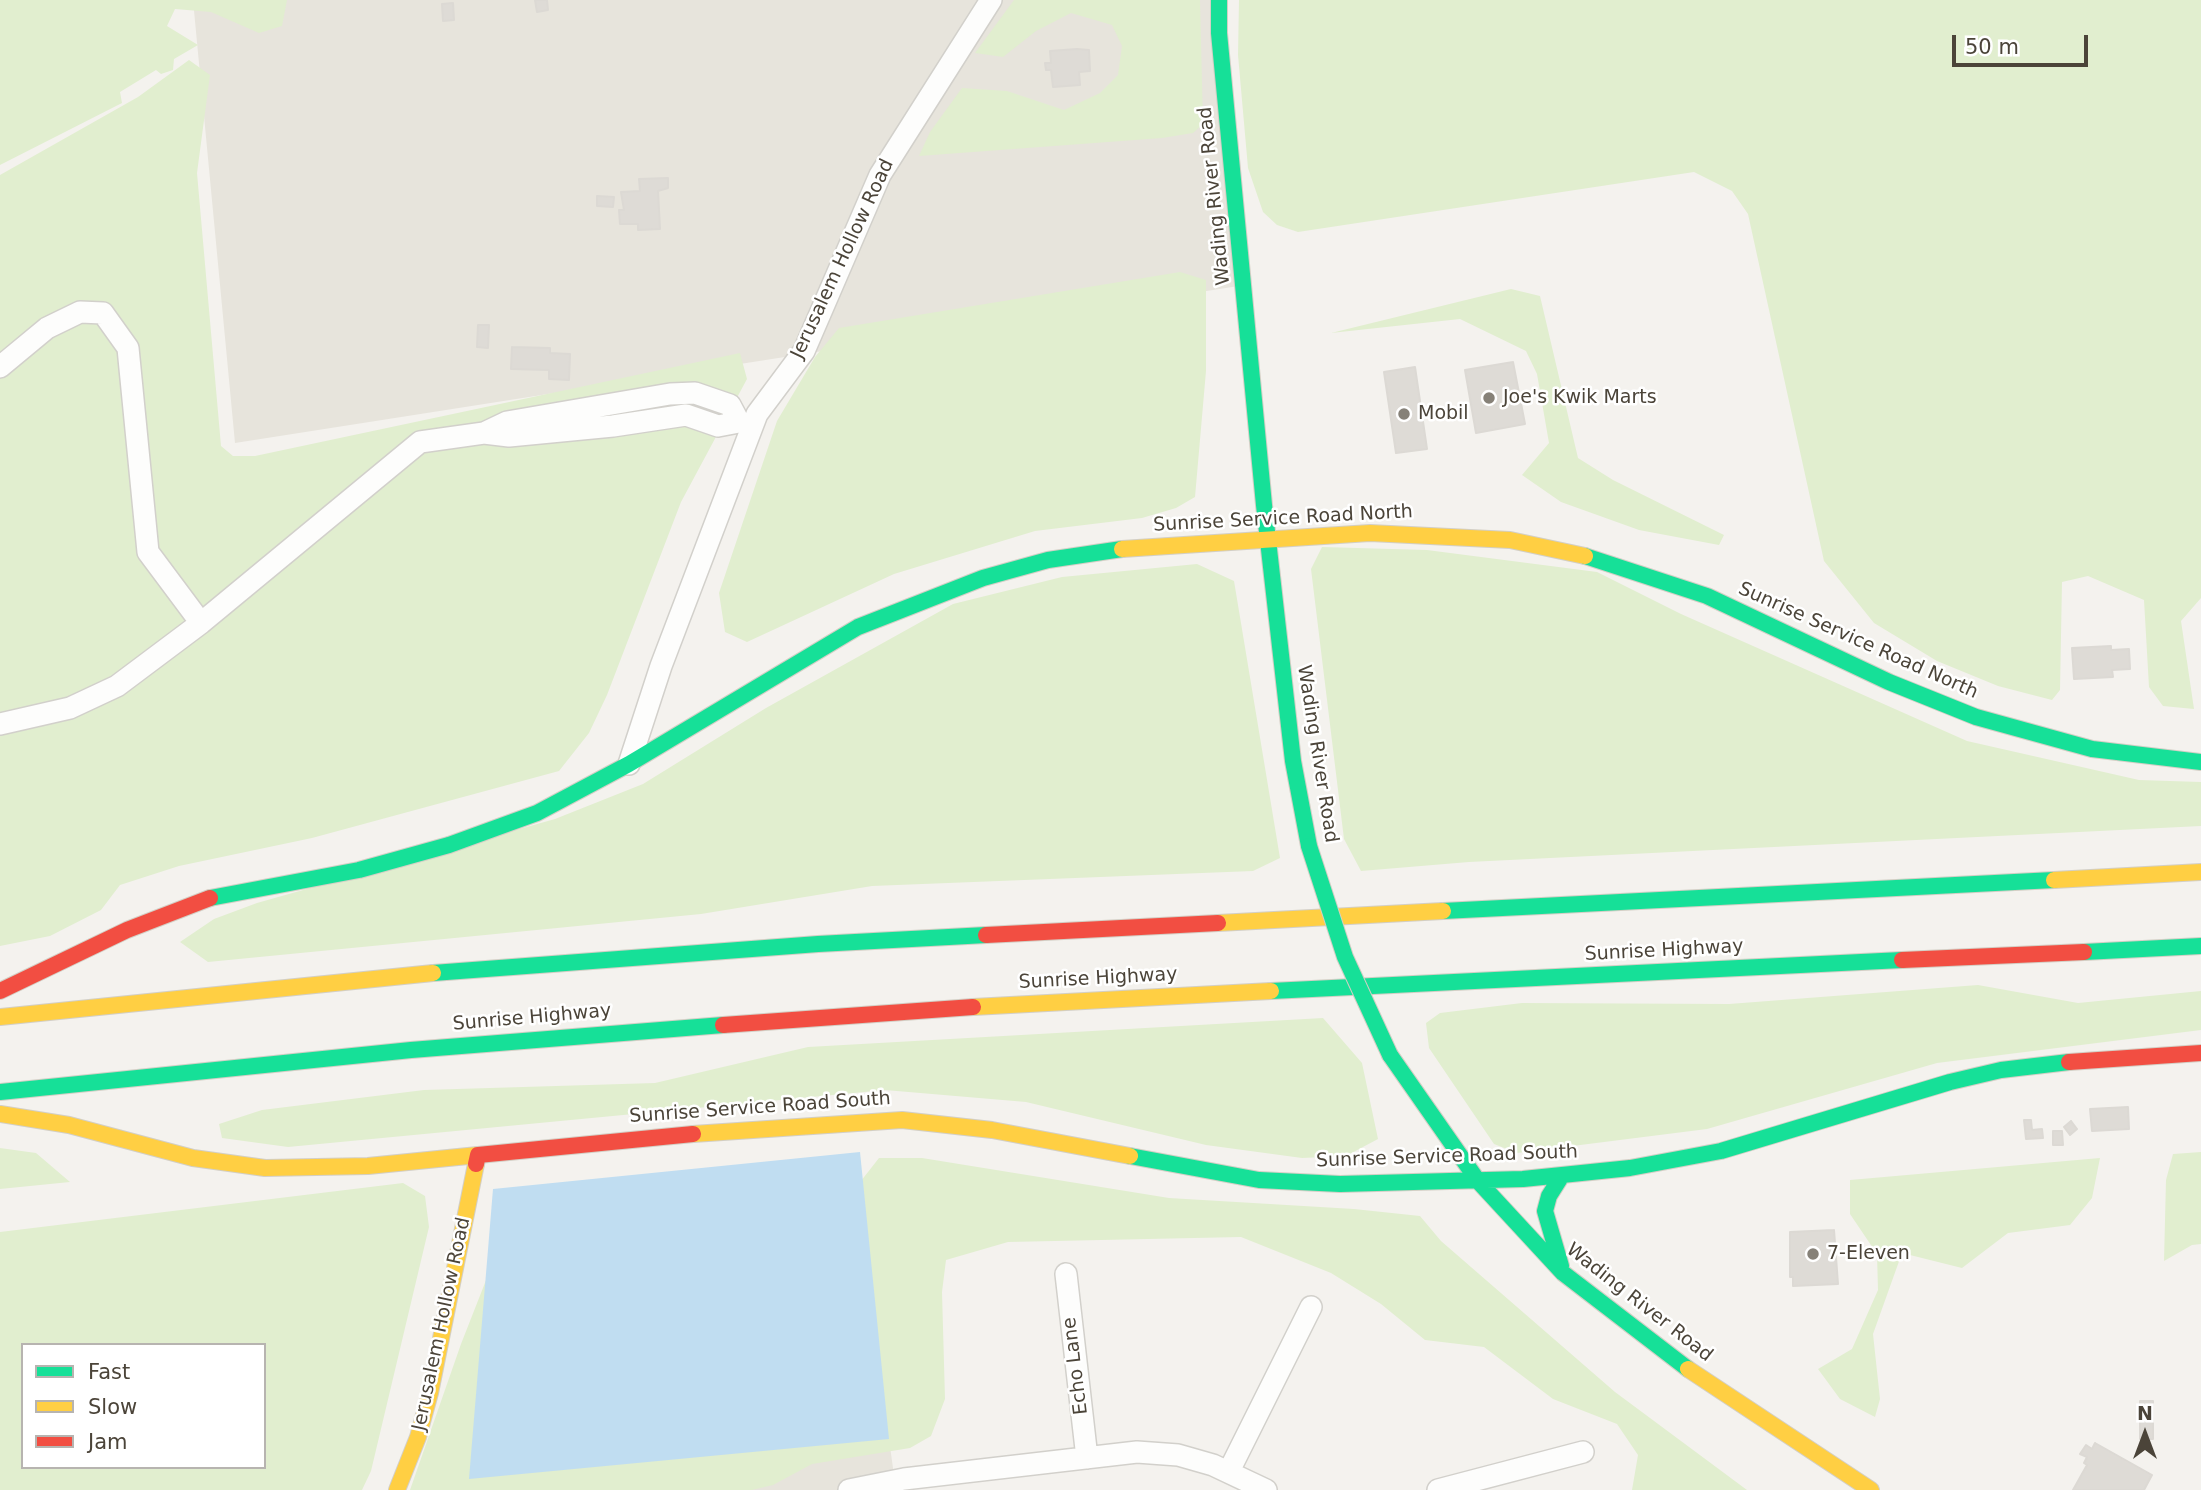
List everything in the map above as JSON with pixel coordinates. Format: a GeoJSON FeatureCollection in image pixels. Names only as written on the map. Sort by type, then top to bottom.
{"type":"FeatureCollection","features":[{"type":"Feature","properties":{"kind":"main road","name":"Wading River Road"},"geometry":{"type":"LineString","coordinates":[[1219,0],[1219,33],[1268,538],[1293,761],[1309,846],[1345,957],[1390,1055],[1427,1112],[1478,1181],[1563,1273],[1675,1361],[1871,1490]]}},
{"type":"Feature","properties":{"kind":"main road","name":"Sunrise Service Road North"},"geometry":{"type":"LineString","coordinates":[[0,991],[127,930],[196,902],[244,890],[359,870],[449,845],[537,813],[629,764],[837,639],[946,590],[1015,568],[1078,555],[1143,546],[1339,534],[1440,534],[1510,540],[1575,553],[1695,591],[1909,691],[1987,721],[2092,749],[2201,762]]}},
{"type":"Feature","properties":{"kind":"main road"},"geometry":{"type":"LineString","coordinates":[[0,1017],[408,976],[793,946],[2201,872]]}},
{"type":"Feature","properties":{"kind":"main road","name":"Sunrise Highway"},"geometry":{"type":"LineString","coordinates":[[0,1092],[397,1051],[806,1017],[1103,999],[2201,946]]}},
{"type":"Feature","properties":{"kind":"main road","name":"Sunrise Service Road South"},"geometry":{"type":"LineString","coordinates":[[0,1114],[69,1125],[193,1158],[265,1168],[368,1166],[588,1142],[836,1122],[902,1120],[992,1130],[1259,1180],[1340,1184],[1478,1181],[1561,1177],[1657,1164],[1721,1151],[1936,1086],[2001,1070],[2055,1062],[2201,1053]]}},
{"type":"Feature","properties":{"kind":"main road","name":"Jerusalem Hollow Road"},"geometry":{"type":"LineString","coordinates":[[397,1490],[430,1393],[478,1155]]}},
{"type":"Feature","properties":{"kind":"main road"},"geometry":{"type":"LineString","coordinates":[[1561,1177],[1549,1196],[1545,1211],[1563,1273]]}},
{"type":"Feature","properties":{"kind":"street","name":"Jerusalem Hollow Road"},"geometry":{"type":"LineString","coordinates":[[629,764],[746,424],[757,414],[804,351],[880,175],[991,0]]}},
{"type":"Feature","properties":{"kind":"street"},"geometry":{"type":"LineString","coordinates":[[0,367],[47,328],[79,312],[103,313],[128,348],[148,552],[201,623]]}},
{"type":"Feature","properties":{"kind":"street"},"geometry":{"type":"LineString","coordinates":[[484,433],[507,422],[670,394],[695,393],[730,405],[746,424]]}},
{"type":"Feature","properties":{"kind":"street"},"geometry":{"type":"LineString","coordinates":[[610,404],[613,426]]}},
{"type":"Feature","properties":{"kind":"street"},"geometry":{"type":"LineString","coordinates":[[0,724],[70,708],[117,686],[201,623],[420,442],[484,433],[509,436],[613,426],[686,415],[718,426],[746,424]]}},
{"type":"Feature","properties":{"kind":"street","name":"Echo Lane"},"geometry":{"type":"LineString","coordinates":[[1066,1274],[1087,1458]]}},
{"type":"Feature","properties":{"kind":"street"},"geometry":{"type":"LineString","coordinates":[[1229,1471],[1311,1307]]}},
{"type":"Feature","properties":{"kind":"street"},"geometry":{"type":"LineString","coordinates":[[849,1490],[904,1479],[987,1480],[1087,1458],[1137,1452],[1178,1455],[1229,1471],[1266,1490]]}},
{"type":"Feature","properties":{"kind":"street"},"geometry":{"type":"LineString","coordinates":[[1437,1490],[1583,1452]]}},
{"type":"Feature","properties":{"kind":"shaded area"},"geometry":{"type":"Polygon","coordinates":[[[193,0],[1223,0],[1245,285],[235,443],[193,0]]]}},
{"type":"Feature","properties":{"kind":"shaded area"},"geometry":{"type":"Polygon","coordinates":[[[889,1439],[896,1490],[454,1490],[889,1439]]]}},
{"type":"Feature","properties":{"kind":"green space"},"geometry":{"type":"Polygon","coordinates":[[[0,0],[287,0],[282,26],[259,33],[211,12],[175,9],[167,26],[198,45],[174,59],[173,70],[161,74],[156,70],[120,92],[122,103],[0,165],[0,0]]]}},
{"type":"Feature","properties":{"kind":"green space"},"geometry":{"type":"Polygon","coordinates":[[[1014,0],[1200,0],[1203,124],[1193,133],[1162,138],[919,156],[930,132],[962,88],[1007,91],[1064,110],[1100,93],[1118,75],[1122,46],[1112,25],[1071,13],[1036,31],[1003,57],[975,53],[1014,0]]]}},
{"type":"Feature","properties":{"kind":"green space"},"geometry":{"type":"Polygon","coordinates":[[[1239,0],[2201,0],[2201,598],[2181,621],[2194,709],[2163,706],[2149,687],[2144,600],[2088,576],[2062,582],[2060,690],[2052,700],[1998,686],[1937,661],[1874,623],[1824,561],[1748,214],[1732,191],[1694,172],[1298,232],[1277,225],[1263,212],[1248,168],[1238,55],[1239,0]]]}},
{"type":"Feature","properties":{"kind":"green space"},"geometry":{"type":"Polygon","coordinates":[[[189,60],[210,75],[197,173],[221,446],[233,456],[255,456],[740,353],[747,379],[681,502],[607,695],[589,733],[559,771],[312,838],[179,866],[120,885],[101,910],[50,936],[0,946],[0,175],[138,97],[189,60]]]}},
{"type":"Feature","properties":{"kind":"green space"},"geometry":{"type":"Polygon","coordinates":[[[1180,272],[1206,280],[1206,371],[1195,497],[1176,508],[1142,518],[1035,531],[894,574],[747,642],[725,632],[719,593],[777,421],[815,357],[839,328],[1180,272]]]}},
{"type":"Feature","properties":{"kind":"green space"},"geometry":{"type":"Polygon","coordinates":[[[1511,289],[1540,296],[1578,458],[1613,480],[1724,535],[1719,545],[1639,530],[1561,502],[1522,475],[1549,443],[1537,374],[1526,351],[1460,319],[1331,333],[1511,289]]]}},
{"type":"Feature","properties":{"kind":"green space"},"geometry":{"type":"Polygon","coordinates":[[[1322,547],[1427,550],[1597,572],[1681,614],[1967,741],[2139,780],[2201,782],[2201,826],[1469,862],[1361,871],[1344,839],[1311,569],[1322,547]]]}},
{"type":"Feature","properties":{"kind":"green space"},"geometry":{"type":"Polygon","coordinates":[[[1197,564],[1234,581],[1280,858],[1253,871],[872,886],[701,914],[208,962],[180,942],[214,919],[257,903],[555,819],[643,784],[766,708],[953,604],[1062,577],[1197,564]]]}},
{"type":"Feature","properties":{"kind":"green space"},"geometry":{"type":"Polygon","coordinates":[[[1978,985],[2078,1003],[2201,991],[2201,1030],[1937,1063],[1707,1129],[1517,1153],[1494,1144],[1429,1048],[1426,1023],[1440,1013],[1522,1003],[1729,1004],[1978,985]]]}},
{"type":"Feature","properties":{"kind":"green space"},"geometry":{"type":"Polygon","coordinates":[[[1323,1018],[1362,1063],[1378,1139],[1346,1156],[1302,1158],[1206,1145],[1026,1102],[885,1090],[288,1147],[222,1138],[219,1124],[262,1110],[424,1090],[655,1083],[808,1047],[1323,1018]]]}},
{"type":"Feature","properties":{"kind":"green space"},"geometry":{"type":"Polygon","coordinates":[[[0,1148],[36,1153],[70,1182],[0,1189],[0,1148]]]}},
{"type":"Feature","properties":{"kind":"green space"},"geometry":{"type":"Polygon","coordinates":[[[2201,1152],[2201,1244],[2192,1245],[2164,1261],[2166,1180],[2173,1154],[2201,1152]]]}},
{"type":"Feature","properties":{"kind":"green space"},"geometry":{"type":"Polygon","coordinates":[[[879,1158],[922,1158],[1169,1198],[1354,1209],[1420,1216],[1441,1241],[1615,1392],[1747,1490],[1632,1490],[1638,1455],[1617,1424],[1553,1399],[1484,1347],[1425,1340],[1381,1304],[1331,1273],[1241,1237],[1008,1242],[946,1260],[942,1292],[945,1399],[931,1436],[910,1448],[812,1464],[773,1485],[752,1490],[410,1490],[461,1344],[512,1214],[846,1200],[879,1158]]]}},
{"type":"Feature","properties":{"kind":"green space"},"geometry":{"type":"Polygon","coordinates":[[[2100,1158],[2092,1198],[2070,1225],[2008,1233],[1962,1268],[1902,1253],[1873,1334],[1880,1399],[1875,1417],[1840,1399],[1818,1369],[1852,1349],[1878,1290],[1877,1254],[1850,1214],[1850,1180],[2100,1158]]]}},
{"type":"Feature","properties":{"kind":"green space"},"geometry":{"type":"Polygon","coordinates":[[[403,1183],[425,1196],[429,1227],[371,1471],[362,1490],[0,1490],[0,1232],[403,1183]]]}},
{"type":"Feature","properties":{"kind":"water"},"geometry":{"type":"Polygon","coordinates":[[[860,1152],[889,1439],[469,1479],[493,1189],[860,1152]]]}},
{"type":"Feature","properties":{"kind":"building"},"geometry":{"type":"Polygon","coordinates":[[[535,0],[547,0],[548,10],[537,12],[535,0]]]}},
{"type":"Feature","properties":{"kind":"building"},"geometry":{"type":"Polygon","coordinates":[[[453,3],[454,20],[443,21],[442,4],[453,3]]]}},
{"type":"Feature","properties":{"kind":"building"},"geometry":{"type":"Polygon","coordinates":[[[1089,50],[1090,71],[1079,72],[1080,85],[1053,87],[1051,70],[1046,70],[1045,63],[1051,63],[1050,51],[1089,50]]]}},
{"type":"Feature","properties":{"kind":"building"},"geometry":{"type":"Polygon","coordinates":[[[668,178],[668,188],[658,191],[660,229],[638,230],[638,224],[620,224],[619,210],[624,210],[621,192],[640,191],[639,179],[668,178]]]}},
{"type":"Feature","properties":{"kind":"building"},"geometry":{"type":"Polygon","coordinates":[[[597,196],[614,197],[613,207],[597,206],[597,196]]]}},
{"type":"Feature","properties":{"kind":"building"},"geometry":{"type":"Polygon","coordinates":[[[478,325],[489,325],[488,348],[477,347],[478,325]]]}},
{"type":"Feature","properties":{"kind":"building"},"geometry":{"type":"Polygon","coordinates":[[[512,347],[550,348],[550,353],[570,354],[569,380],[549,379],[549,370],[511,369],[512,347]]]}},
{"type":"Feature","properties":{"kind":"building"},"geometry":{"type":"Polygon","coordinates":[[[1513,362],[1525,424],[1476,433],[1465,370],[1513,362]]]}},
{"type":"Feature","properties":{"kind":"building"},"geometry":{"type":"Polygon","coordinates":[[[1415,367],[1427,449],[1396,453],[1384,372],[1415,367]]]}},
{"type":"Feature","properties":{"kind":"building"},"geometry":{"type":"Polygon","coordinates":[[[2111,646],[2111,650],[2129,649],[2130,669],[2112,670],[2113,677],[2074,679],[2072,648],[2111,646]]]}},
{"type":"Feature","properties":{"kind":"building"},"geometry":{"type":"Polygon","coordinates":[[[2128,1107],[2129,1129],[2092,1131],[2090,1109],[2128,1107]]]}},
{"type":"Feature","properties":{"kind":"building"},"geometry":{"type":"Polygon","coordinates":[[[2024,1120],[2031,1120],[2032,1130],[2042,1129],[2043,1138],[2026,1139],[2024,1120]]]}},
{"type":"Feature","properties":{"kind":"building"},"geometry":{"type":"Polygon","coordinates":[[[2071,1121],[2077,1129],[2070,1135],[2064,1127],[2071,1121]]]}},
{"type":"Feature","properties":{"kind":"building"},"geometry":{"type":"Polygon","coordinates":[[[2053,1131],[2062,1131],[2063,1145],[2053,1145],[2053,1131]]]}},
{"type":"Feature","properties":{"kind":"building","name":"7-Eleven"},"geometry":{"type":"Polygon","coordinates":[[[1834,1230],[1838,1284],[1793,1286],[1793,1277],[1790,1277],[1790,1232],[1834,1230]]]}},
{"type":"Feature","properties":{"kind":"building"},"geometry":{"type":"Polygon","coordinates":[[[2140,1401],[2153,1401],[2153,1439],[2140,1439],[2140,1401]]]}},
{"type":"Feature","properties":{"kind":"building"},"geometry":{"type":"Polygon","coordinates":[[[2095,1443],[2152,1475],[2144,1490],[2073,1490],[2087,1465],[2084,1463],[2087,1457],[2080,1454],[2086,1445],[2092,1449],[2095,1443]]]}},
{"type":"Feature","properties":{"kind":"traffic: fast"},"geometry":{"type":"LineString","coordinates":[[1219,0],[1219,33],[1264,505],[1293,761],[1309,846]]}},
{"type":"Feature","properties":{"kind":"traffic: fast"},"geometry":{"type":"LineString","coordinates":[[629,764],[858,627],[983,578],[1048,560],[1122,549]]}},
{"type":"Feature","properties":{"kind":"traffic: fast"},"geometry":{"type":"LineString","coordinates":[[1585,556],[1707,596],[1889,682],[1976,717],[2092,749],[2201,762]]}},
{"type":"Feature","properties":{"kind":"traffic: fast"},"geometry":{"type":"LineString","coordinates":[[210,898],[359,870],[449,845],[537,813],[629,764]]}},
{"type":"Feature","properties":{"kind":"traffic: fast"},"geometry":{"type":"LineString","coordinates":[[1309,846],[1345,957],[1390,1055]]}},
{"type":"Feature","properties":{"kind":"traffic: fast"},"geometry":{"type":"LineString","coordinates":[[1443,911],[2054,880]]}},
{"type":"Feature","properties":{"kind":"traffic: fast"},"geometry":{"type":"LineString","coordinates":[[433,973],[818,944],[986,935]]}},
{"type":"Feature","properties":{"kind":"traffic: fast"},"geometry":{"type":"LineString","coordinates":[[2084,952],[2201,946]]}},
{"type":"Feature","properties":{"kind":"traffic: fast"},"geometry":{"type":"LineString","coordinates":[[1271,991],[1902,960]]}},
{"type":"Feature","properties":{"kind":"traffic: fast"},"geometry":{"type":"LineString","coordinates":[[0,1092],[411,1050],[723,1025]]}},
{"type":"Feature","properties":{"kind":"traffic: fast"},"geometry":{"type":"LineString","coordinates":[[1390,1055],[1478,1181],[1563,1273],[1688,1369]]}},
{"type":"Feature","properties":{"kind":"traffic: fast"},"geometry":{"type":"LineString","coordinates":[[1130,1156],[1259,1180],[1340,1184],[1523,1179],[1630,1168],[1721,1151],[1950,1082],[2001,1070],[2069,1062]]}},
{"type":"Feature","properties":{"kind":"traffic: fast"},"geometry":{"type":"LineString","coordinates":[[1561,1177],[1549,1196],[1545,1211],[1561,1266]]}},
{"type":"Feature","properties":{"kind":"traffic: slow"},"geometry":{"type":"LineString","coordinates":[[1122,549],[1370,533],[1510,540],[1585,556]]}},
{"type":"Feature","properties":{"kind":"traffic: slow"},"geometry":{"type":"LineString","coordinates":[[2054,880],[2201,872]]}},
{"type":"Feature","properties":{"kind":"traffic: slow"},"geometry":{"type":"LineString","coordinates":[[1218,923],[1443,911]]}},
{"type":"Feature","properties":{"kind":"traffic: slow"},"geometry":{"type":"LineString","coordinates":[[0,1017],[433,973]]}},
{"type":"Feature","properties":{"kind":"traffic: slow"},"geometry":{"type":"LineString","coordinates":[[973,1007],[1271,991]]}},
{"type":"Feature","properties":{"kind":"traffic: slow"},"geometry":{"type":"LineString","coordinates":[[0,1114],[69,1125],[193,1158],[265,1168],[368,1166],[478,1155]]}},
{"type":"Feature","properties":{"kind":"traffic: slow"},"geometry":{"type":"LineString","coordinates":[[693,1134],[902,1120],[992,1130],[1130,1156]]}},
{"type":"Feature","properties":{"kind":"traffic: slow"},"geometry":{"type":"LineString","coordinates":[[397,1490],[418,1437],[430,1393],[476,1164]]}},
{"type":"Feature","properties":{"kind":"traffic: slow"},"geometry":{"type":"LineString","coordinates":[[1688,1369],[1871,1490]]}},
{"type":"Feature","properties":{"kind":"traffic: jam"},"geometry":{"type":"LineString","coordinates":[[0,991],[127,930],[210,898]]}},
{"type":"Feature","properties":{"kind":"traffic: jam"},"geometry":{"type":"LineString","coordinates":[[986,935],[1218,923]]}},
{"type":"Feature","properties":{"kind":"traffic: jam"},"geometry":{"type":"LineString","coordinates":[[1902,960],[2084,952]]}},
{"type":"Feature","properties":{"kind":"traffic: jam"},"geometry":{"type":"LineString","coordinates":[[723,1025],[973,1007]]}},
{"type":"Feature","properties":{"kind":"traffic: jam"},"geometry":{"type":"LineString","coordinates":[[2069,1062],[2201,1053]]}},
{"type":"Feature","properties":{"kind":"traffic: jam"},"geometry":{"type":"LineString","coordinates":[[476,1164],[478,1155],[693,1134]]}},
{"type":"Feature","properties":{"kind":"place","name":"Joe's Kwik Marts"},"geometry":{"type":"Point","coordinates":[1489,398]}},
{"type":"Feature","properties":{"kind":"place","name":"Mobil"},"geometry":{"type":"Point","coordinates":[1404,414]}},
{"type":"Feature","properties":{"kind":"place","name":"7-Eleven"},"geometry":{"type":"Point","coordinates":[1813,1254]}}]}
